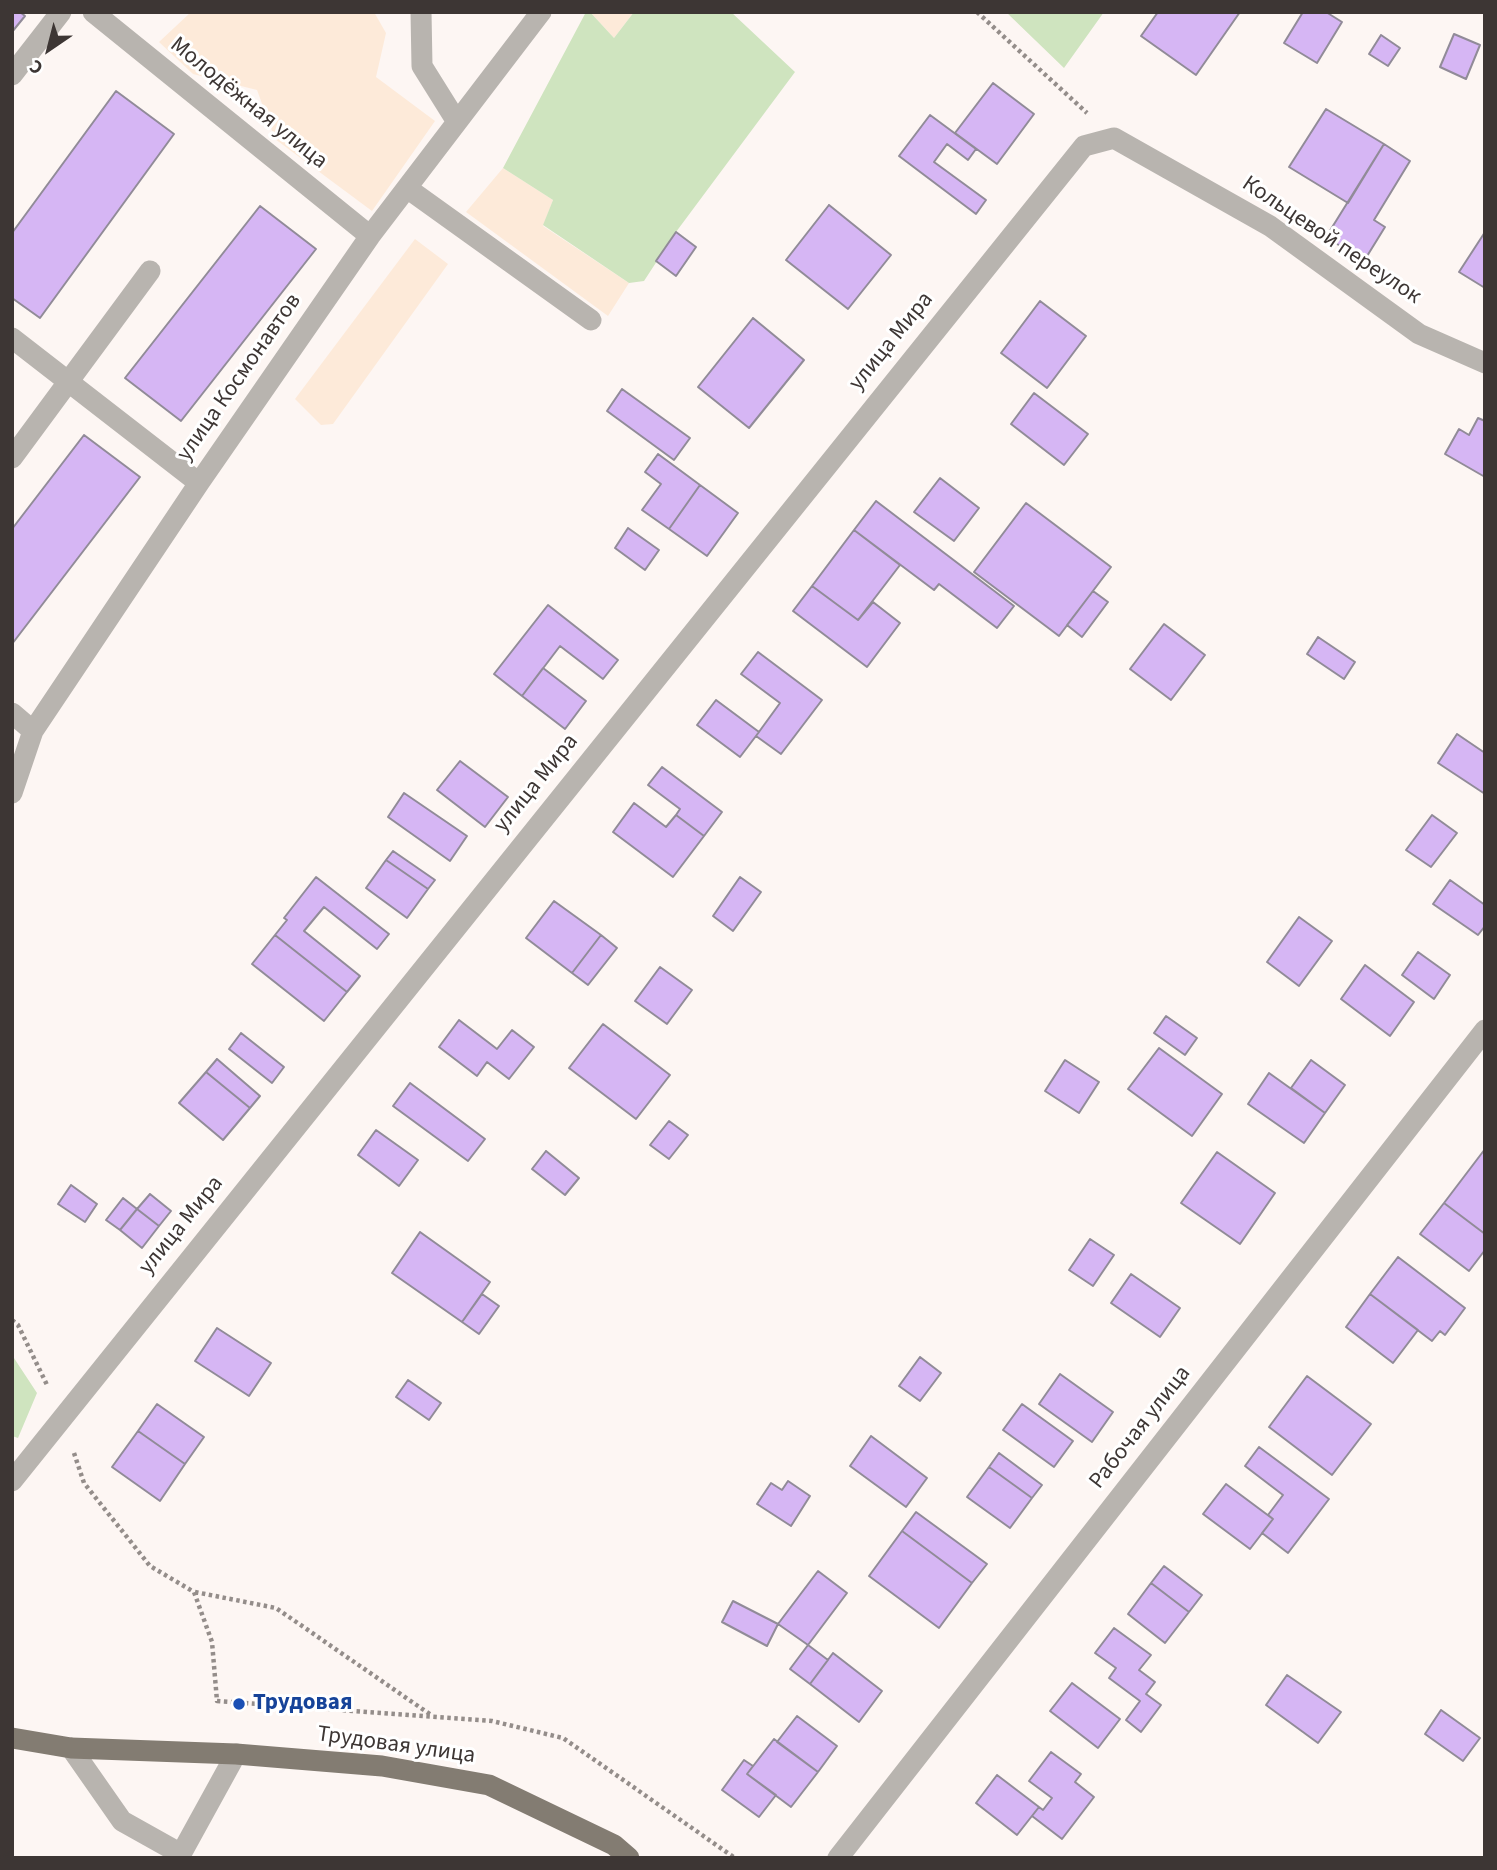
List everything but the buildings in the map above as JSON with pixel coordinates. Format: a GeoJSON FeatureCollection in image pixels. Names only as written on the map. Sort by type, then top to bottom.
{"type":"FeatureCollection","features":[{"type":"Feature","properties":{"kind":"main road","name":"Трудовая улица"},"geometry":{"type":"LineString","coordinates":[[12,1738],[71,1748],[236,1754],[382,1766],[489,1785],[614,1845],[629,1858]]}},
{"type":"Feature","properties":{"kind":"street"},"geometry":{"type":"LineString","coordinates":[[12,75],[61,12]]}},
{"type":"Feature","properties":{"kind":"street","name":"Молодёжная улица"},"geometry":{"type":"LineString","coordinates":[[93,12],[370,236]]}},
{"type":"Feature","properties":{"kind":"street"},"geometry":{"type":"LineString","coordinates":[[421,12],[422,66],[457,122]]}},
{"type":"Feature","properties":{"kind":"street","name":"улица Космонавтов"},"geometry":{"type":"LineString","coordinates":[[12,793],[33,731],[199,483],[370,236],[541,12]]}},
{"type":"Feature","properties":{"kind":"street","name":"Кольцевой переулок"},"geometry":{"type":"LineString","coordinates":[[1114,138],[1270,226],[1419,334],[1485,363]]}},
{"type":"Feature","properties":{"kind":"street","name":"улица Мира"},"geometry":{"type":"LineString","coordinates":[[12,1481],[1084,146],[1114,138]]}},
{"type":"Feature","properties":{"kind":"street"},"geometry":{"type":"LineString","coordinates":[[407,188],[591,320]]}},
{"type":"Feature","properties":{"kind":"street"},"geometry":{"type":"LineString","coordinates":[[12,458],[150,271]]}},
{"type":"Feature","properties":{"kind":"street"},"geometry":{"type":"LineString","coordinates":[[12,338],[199,483]]}},
{"type":"Feature","properties":{"kind":"street"},"geometry":{"type":"LineString","coordinates":[[12,713],[33,731]]}},
{"type":"Feature","properties":{"kind":"street","name":"Рабочая улица"},"geometry":{"type":"LineString","coordinates":[[838,1858],[1485,1030]]}},
{"type":"Feature","properties":{"kind":"street"},"geometry":{"type":"LineString","coordinates":[[71,1748],[121,1822],[179,1856],[236,1754]]}},
{"type":"Feature","properties":{"kind":"path"},"geometry":{"type":"LineString","coordinates":[[977,12],[1114,138]]}},
{"type":"Feature","properties":{"kind":"path"},"geometry":{"type":"LineString","coordinates":[[12,1320],[18,1325],[62,1416],[84,1483],[150,1566],[194,1592],[276,1608],[433,1716]]}},
{"type":"Feature","properties":{"kind":"path"},"geometry":{"type":"LineString","coordinates":[[194,1592],[212,1642],[216,1701],[492,1721],[562,1738],[735,1858]]}},
{"type":"Feature","properties":{"kind":"shaded area"},"geometry":{"type":"Polygon","coordinates":[[[191,12],[374,12],[386,33],[376,77],[435,121],[372,211],[275,139],[257,90],[193,74],[159,42],[191,12]]]}},
{"type":"Feature","properties":{"kind":"shaded area"},"geometry":{"type":"Polygon","coordinates":[[[590,12],[634,12],[614,38],[590,12]]]}},
{"type":"Feature","properties":{"kind":"shaded area"},"geometry":{"type":"Polygon","coordinates":[[[503,168],[553,200],[543,226],[629,283],[608,316],[466,212],[503,168]]]}},
{"type":"Feature","properties":{"kind":"shaded area"},"geometry":{"type":"Polygon","coordinates":[[[415,239],[448,264],[333,424],[321,425],[295,399],[415,239]]]}},
{"type":"Feature","properties":{"kind":"green space"},"geometry":{"type":"Polygon","coordinates":[[[586,12],[590,12],[614,38],[634,12],[731,12],[795,72],[676,232],[644,281],[629,283],[543,225],[553,200],[503,168],[586,12]]]}},
{"type":"Feature","properties":{"kind":"green space"},"geometry":{"type":"Polygon","coordinates":[[[1006,12],[1104,12],[1064,68],[1006,12]]]}},
{"type":"Feature","properties":{"kind":"green space"},"geometry":{"type":"Polygon","coordinates":[[[12,1355],[37,1393],[18,1438],[12,1436],[12,1355]]]}},
{"type":"Feature","properties":{"kind":"place","name":"Трудовая"},"geometry":{"type":"Point","coordinates":[239,1704]}}]}
